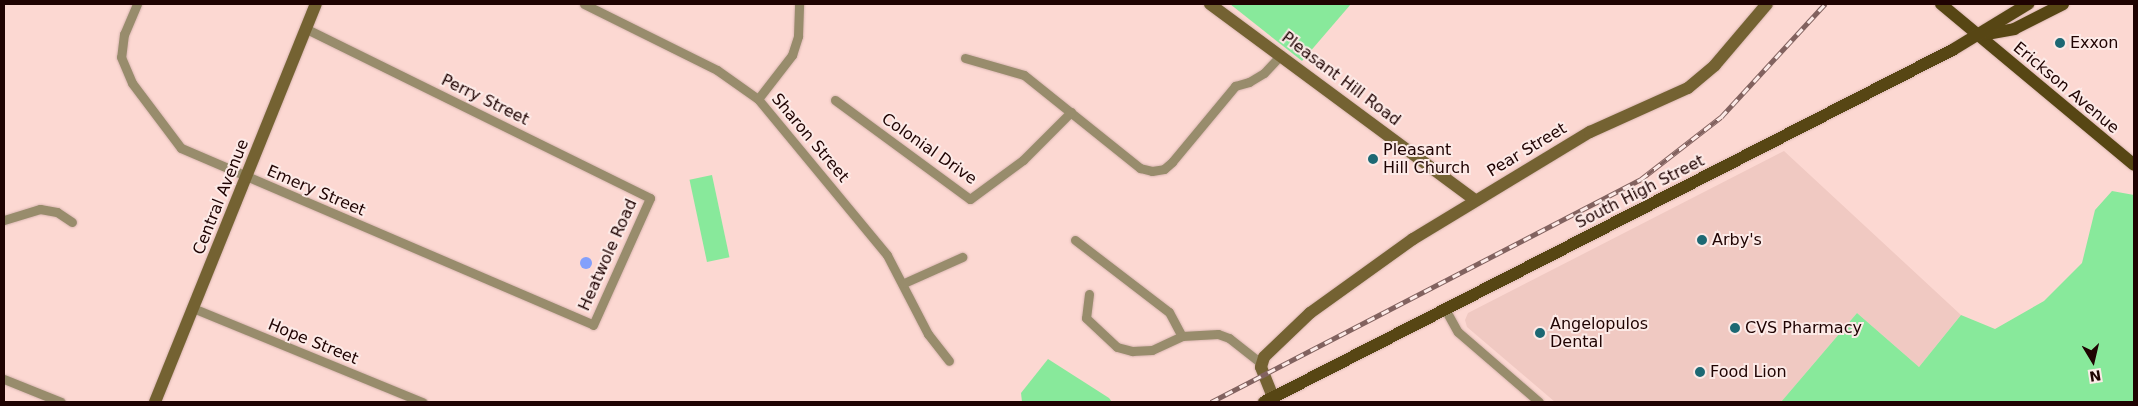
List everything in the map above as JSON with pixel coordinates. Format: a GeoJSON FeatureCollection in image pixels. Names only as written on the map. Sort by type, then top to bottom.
{"type":"FeatureCollection","features":[{"type":"Feature","properties":{"kind":"main road","name":"Erickson Avenue"},"geometry":{"type":"LineString","coordinates":[[1941,4],[2134,165]]}},
{"type":"Feature","properties":{"kind":"main road","name":"South High Street"},"geometry":{"type":"LineString","coordinates":[[1269,400],[1978,36],[2002,17],[2028,4]]}},
{"type":"Feature","properties":{"kind":"main road"},"geometry":{"type":"LineString","coordinates":[[1978,36],[2014,29],[2063,4]]}},
{"type":"Feature","properties":{"kind":"street","name":"Emery Street"},"geometry":{"type":"LineString","coordinates":[[137,4],[124,34],[121,57],[132,83],[181,148],[246,178],[593,325]]}},
{"type":"Feature","properties":{"kind":"street","name":"Central Avenue"},"geometry":{"type":"LineString","coordinates":[[155,402],[316,4]]}},
{"type":"Feature","properties":{"kind":"street","name":"Sharon Street"},"geometry":{"type":"LineString","coordinates":[[584,4],[717,70],[758,99],[887,255],[904,283],[928,334],[949,361]]}},
{"type":"Feature","properties":{"kind":"street"},"geometry":{"type":"LineString","coordinates":[[758,99],[792,55],[798,36],[799,4]]}},
{"type":"Feature","properties":{"kind":"street","name":"Pleasant Hill Road"},"geometry":{"type":"LineString","coordinates":[[1210,4],[1281,54],[1475,200]]}},
{"type":"Feature","properties":{"kind":"street","name":"Pear Street"},"geometry":{"type":"LineString","coordinates":[[1262,364],[1275,345],[1310,313],[1372,267],[1475,200],[1590,132],[1688,88],[1715,65],[1767,4]]}},
{"type":"Feature","properties":{"kind":"street","name":"Perry Street"},"geometry":{"type":"LineString","coordinates":[[306,29],[650,198]]}},
{"type":"Feature","properties":{"kind":"street"},"geometry":{"type":"LineString","coordinates":[[965,58],[1019,72],[1140,168],[1164,169],[1230,91],[1264,73],[1281,54]]}},
{"type":"Feature","properties":{"kind":"street","name":"Colonial Drive"},"geometry":{"type":"LineString","coordinates":[[835,100],[970,199],[1023,160],[1071,112]]}},
{"type":"Feature","properties":{"kind":"street","name":"Heatwole Road"},"geometry":{"type":"LineString","coordinates":[[593,325],[650,198]]}},
{"type":"Feature","properties":{"kind":"street"},"geometry":{"type":"LineString","coordinates":[[4,220],[40,209],[57,212],[72,222]]}},
{"type":"Feature","properties":{"kind":"street"},"geometry":{"type":"LineString","coordinates":[[1075,240],[1169,312],[1182,336]]}},
{"type":"Feature","properties":{"kind":"street"},"geometry":{"type":"LineString","coordinates":[[904,283],[962,257]]}},
{"type":"Feature","properties":{"kind":"street"},"geometry":{"type":"LineString","coordinates":[[1090,294],[1086,318],[1117,347],[1132,351],[1152,350],[1182,336],[1218,334],[1229,338],[1262,364],[1269,400]]}},
{"type":"Feature","properties":{"kind":"street","name":"Hope Street"},"geometry":{"type":"LineString","coordinates":[[193,308],[422,402]]}},
{"type":"Feature","properties":{"kind":"street"},"geometry":{"type":"LineString","coordinates":[[1445,309],[1458,332],[1539,402]]}},
{"type":"Feature","properties":{"kind":"street"},"geometry":{"type":"LineString","coordinates":[[4,379],[61,402]]}},
{"type":"Feature","properties":{"kind":"shaded area"},"geometry":{"type":"Polygon","coordinates":[[[1784,151],[1961,315],[1919,367],[1857,313],[1781,402],[1555,402],[1467,327],[1465,320],[1468,313],[1784,151]]]}},
{"type":"Feature","properties":{"kind":"green space"},"geometry":{"type":"Polygon","coordinates":[[[1230,4],[1351,4],[1302,61],[1230,4]]]}},
{"type":"Feature","properties":{"kind":"green space"},"geometry":{"type":"Polygon","coordinates":[[[712,175],[729,257],[707,262],[690,180],[712,175]]]}},
{"type":"Feature","properties":{"kind":"green space"},"geometry":{"type":"Polygon","coordinates":[[[2112,191],[2134,195],[2134,402],[1781,402],[1857,313],[1919,367],[1961,315],[1995,329],[2044,301],[2082,263],[2095,210],[2112,191]]]}},
{"type":"Feature","properties":{"kind":"green space"},"geometry":{"type":"Polygon","coordinates":[[[1048,359],[1109,398],[1112,402],[1022,402],[1021,393],[1048,359]]]}},
{"type":"Feature","properties":{"kind":"water"},"geometry":{"type":"Polygon","coordinates":[[[588,257],[591,258],[591,268],[584,269],[581,268],[580,261],[581,258],[588,257]]]}},
{"type":"Feature","properties":{"kind":"railway"},"geometry":{"type":"LineString","coordinates":[[1211,402],[1641,179],[1721,117],[1825,4]]}},
{"type":"Feature","properties":{"kind":"place","name":"Exxon"},"geometry":{"type":"Point","coordinates":[2060,43]}},
{"type":"Feature","properties":{"kind":"place","name":"Pleasant Hill Church"},"geometry":{"type":"Point","coordinates":[1373,159]}},
{"type":"Feature","properties":{"kind":"place","name":"Arby's"},"geometry":{"type":"Point","coordinates":[1702,240]}},
{"type":"Feature","properties":{"kind":"place","name":"CVS Pharmacy"},"geometry":{"type":"Point","coordinates":[1735,328]}},
{"type":"Feature","properties":{"kind":"place","name":"Angelopulos Dental"},"geometry":{"type":"Point","coordinates":[1540,333]}},
{"type":"Feature","properties":{"kind":"place","name":"Food Lion"},"geometry":{"type":"Point","coordinates":[1700,372]}}]}
